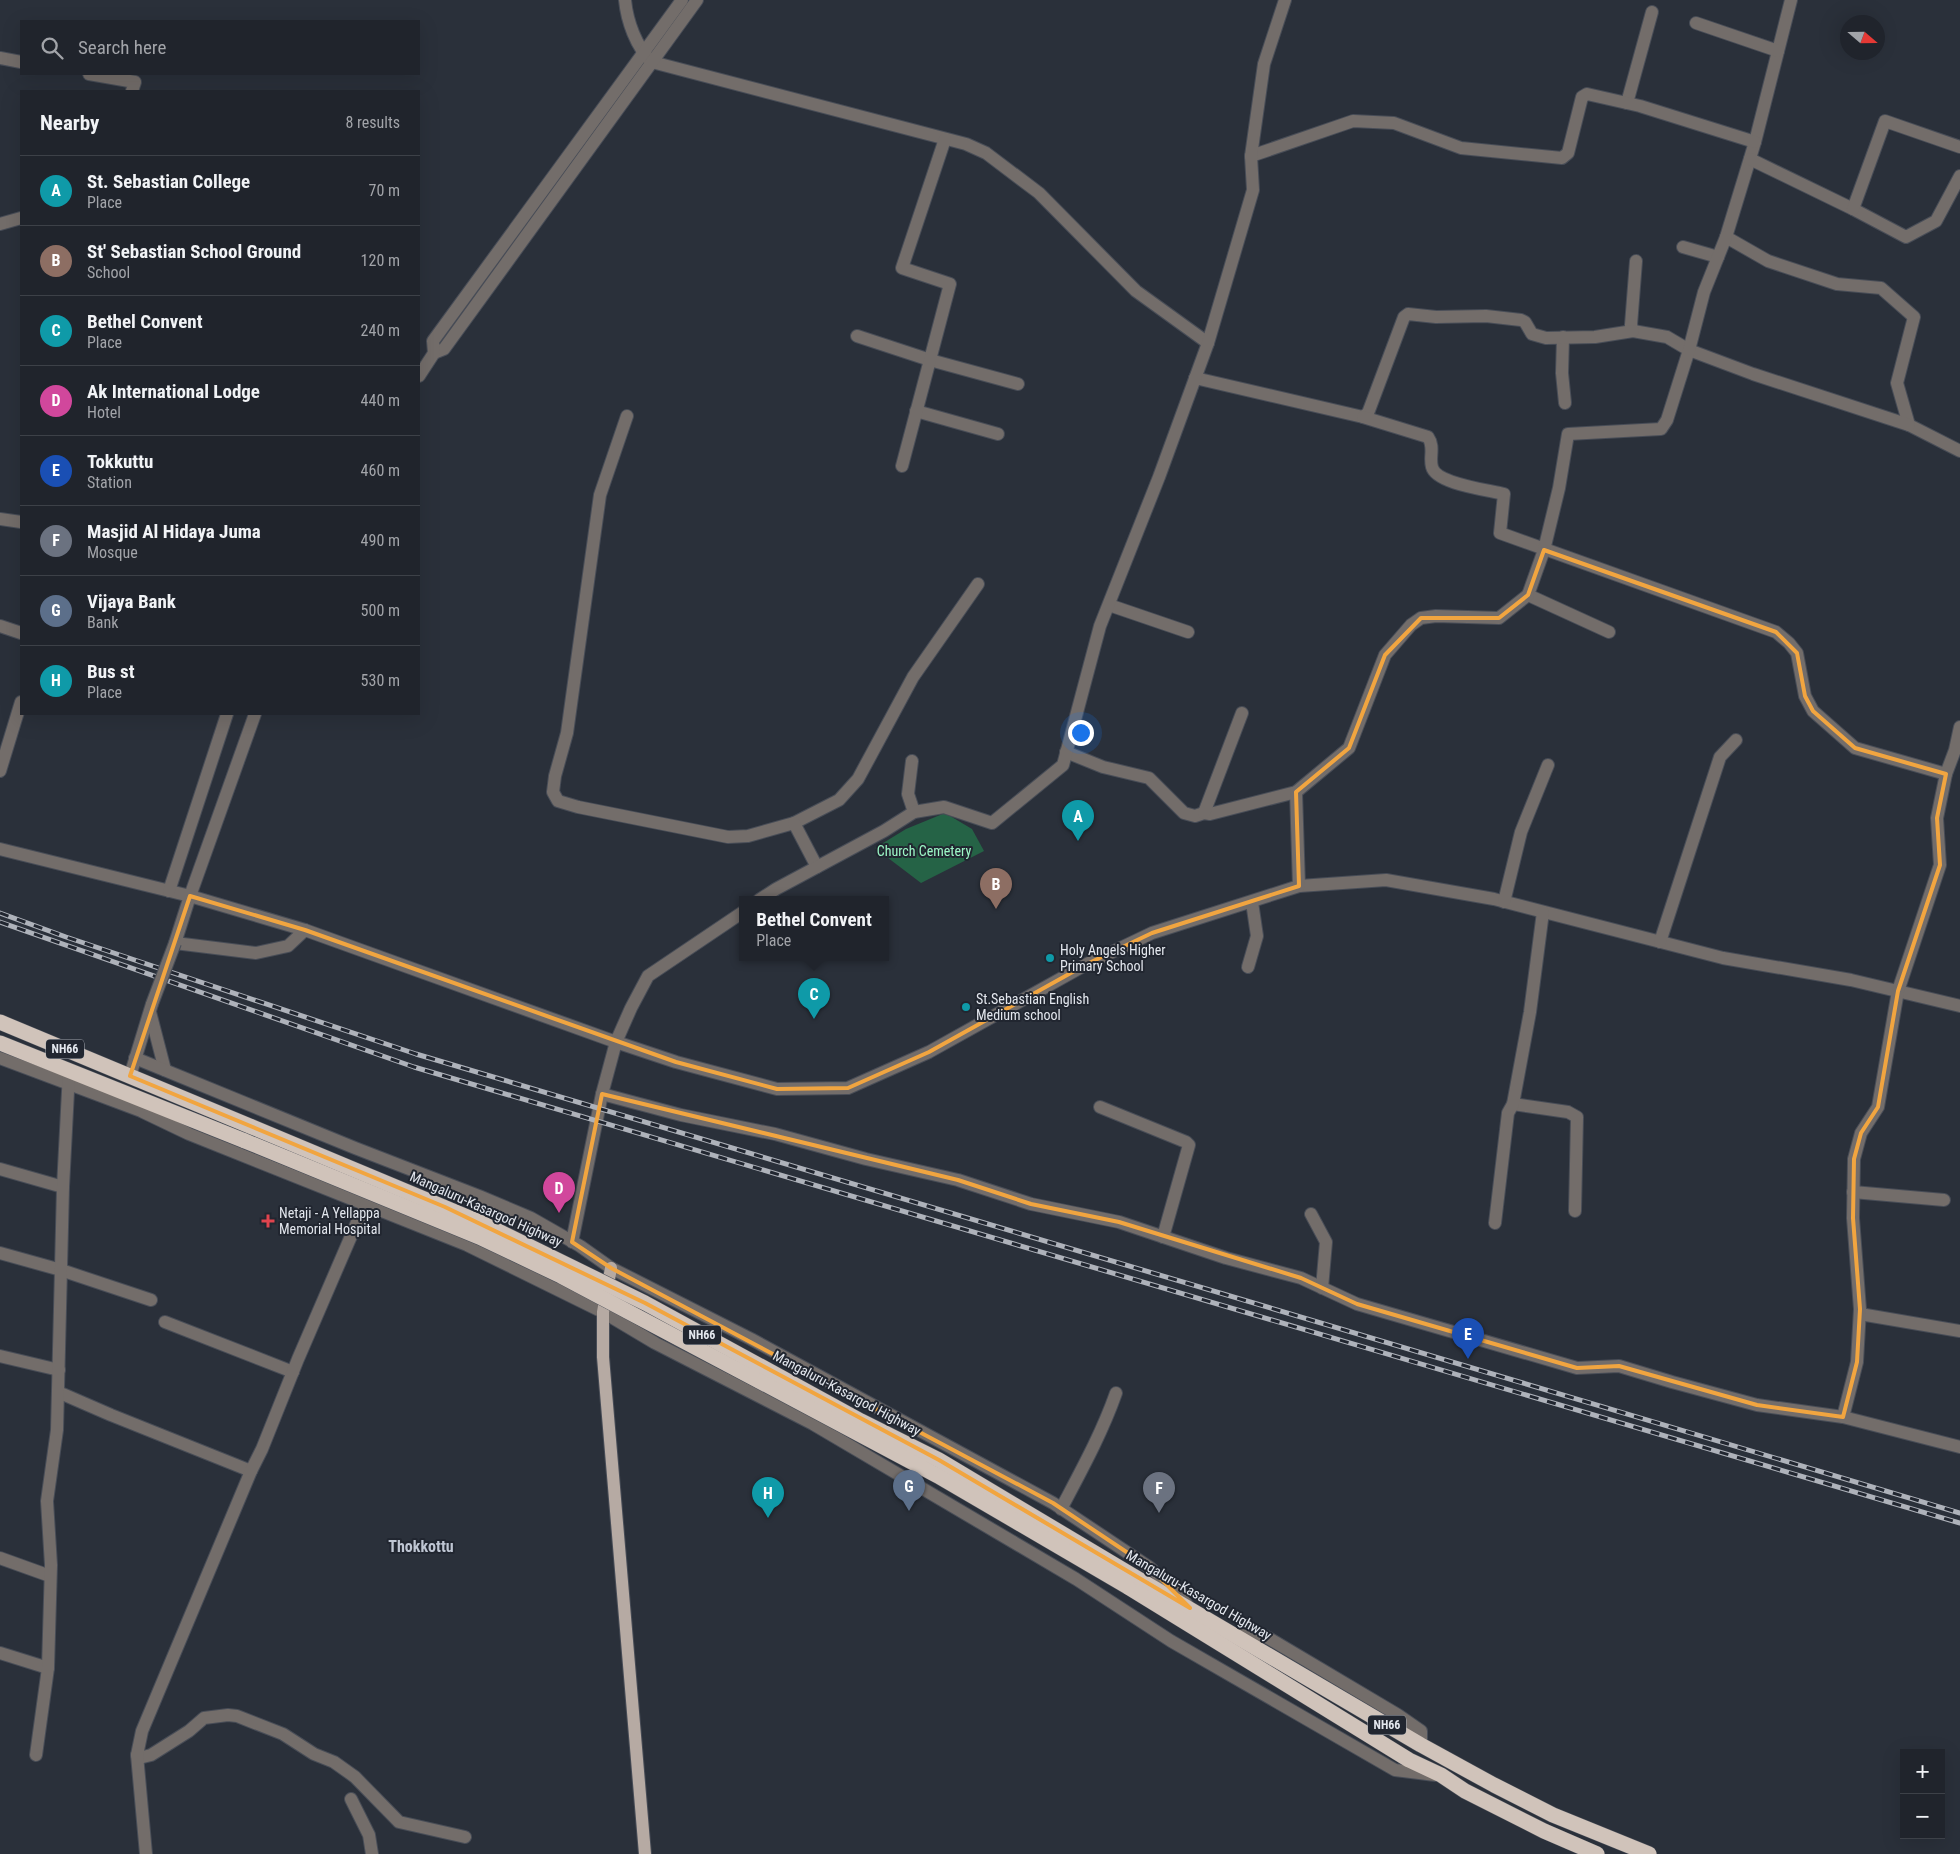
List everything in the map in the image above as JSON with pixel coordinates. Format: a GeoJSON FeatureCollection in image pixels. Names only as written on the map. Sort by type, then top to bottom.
{"type":"FeatureCollection","features":[{"type":"Feature","properties":{"kind":"highway","name":"Mangaluru-Kasargod Highway"},"geometry":{"type":"LineString","coordinates":[[0,1022],[484,1224],[637,1299],[853,1416],[939,1460],[1409,1760],[1441,1775],[1465,1791],[1588,1852]]}},
{"type":"Feature","properties":{"kind":"highway","name":"Mangaluru-Kasargod Highway"},"geometry":{"type":"LineString","coordinates":[[0,1043],[69,1078],[127,1093],[479,1237],[561,1276],[938,1476],[1131,1582],[1190,1608],[1421,1745],[1553,1815],[1649,1854]]}},
{"type":"Feature","properties":{"kind":"main road"},"geometry":{"type":"LineString","coordinates":[[611,1268],[603,1312],[602,1356],[645,1854]]}},
{"type":"Feature","properties":{"kind":"street"},"geometry":{"type":"LineString","coordinates":[[625,0],[627,18],[647,58],[966,144],[986,153],[1039,193],[1136,290],[1208,343]]}},
{"type":"Feature","properties":{"kind":"street"},"geometry":{"type":"LineString","coordinates":[[647,58],[682,0]]}},
{"type":"Feature","properties":{"kind":"street"},"geometry":{"type":"LineString","coordinates":[[420,374],[433,341],[647,58],[697,0]]}},
{"type":"Feature","properties":{"kind":"street"},"geometry":{"type":"LineString","coordinates":[[766,896],[884,832],[914,812],[944,807],[992,823],[1063,764],[1100,626],[1208,343],[1253,190],[1251,156],[1264,64],[1285,0]]}},
{"type":"Feature","properties":{"kind":"street"},"geometry":{"type":"LineString","coordinates":[[1066,752],[1103,767],[1149,778],[1184,813],[1195,816],[1204,813],[1210,814],[1296,792],[1349,748],[1385,655],[1411,625],[1421,618],[1436,616],[1499,618],[1528,595],[1544,550],[1559,488],[1568,434],[1661,429],[1667,420],[1689,350],[1704,292],[1726,237],[1750,159],[1792,0]]}},
{"type":"Feature","properties":{"kind":"street"},"geometry":{"type":"LineString","coordinates":[[1627,103],[1652,12]]}},
{"type":"Feature","properties":{"kind":"street"},"geometry":{"type":"LineString","coordinates":[[1696,23],[1778,52]]}},
{"type":"Feature","properties":{"kind":"street"},"geometry":{"type":"LineString","coordinates":[[0,58],[20,62]]}},
{"type":"Feature","properties":{"kind":"street"},"geometry":{"type":"LineString","coordinates":[[95,75],[135,82],[132,90]]}},
{"type":"Feature","properties":{"kind":"street"},"geometry":{"type":"LineString","coordinates":[[1251,156],[1353,121],[1394,123],[1461,148],[1562,158],[1568,153],[1582,97],[1587,94],[1627,103],[1755,142]]}},
{"type":"Feature","properties":{"kind":"street"},"geometry":{"type":"LineString","coordinates":[[1853,209],[1885,121],[1960,147]]}},
{"type":"Feature","properties":{"kind":"street"},"geometry":{"type":"LineString","coordinates":[[902,466],[950,284],[902,268],[944,139]]}},
{"type":"Feature","properties":{"kind":"street"},"geometry":{"type":"LineString","coordinates":[[1750,159],[1906,237],[1936,221],[1960,176]]}},
{"type":"Feature","properties":{"kind":"street"},"geometry":{"type":"LineString","coordinates":[[0,224],[20,218]]}},
{"type":"Feature","properties":{"kind":"street"},"geometry":{"type":"LineString","coordinates":[[1726,237],[1768,261],[1837,284],[1881,288],[1914,317],[1897,382],[1908,425]]}},
{"type":"Feature","properties":{"kind":"street"},"geometry":{"type":"LineString","coordinates":[[1683,247],[1718,257]]}},
{"type":"Feature","properties":{"kind":"street"},"geometry":{"type":"LineString","coordinates":[[1633,331],[1631,325],[1636,261]]}},
{"type":"Feature","properties":{"kind":"street"},"geometry":{"type":"LineString","coordinates":[[1363,417],[1368,413],[1406,314],[1436,317],[1486,316],[1521,320],[1525,322],[1535,336],[1546,338],[1603,337],[1633,331],[1667,337],[1689,350],[1753,374],[1908,425],[1960,451]]}},
{"type":"Feature","properties":{"kind":"street"},"geometry":{"type":"LineString","coordinates":[[857,336],[930,360],[1018,384]]}},
{"type":"Feature","properties":{"kind":"street"},"geometry":{"type":"LineString","coordinates":[[1563,337],[1564,403]]}},
{"type":"Feature","properties":{"kind":"street"},"geometry":{"type":"LineString","coordinates":[[1195,378],[1363,417],[1428,437],[1432,447],[1432,467],[1434,472],[1455,483],[1504,494],[1500,533],[1776,632],[1789,642],[1797,653],[1805,696],[1813,711],[1855,748],[1946,774]]}},
{"type":"Feature","properties":{"kind":"street"},"geometry":{"type":"LineString","coordinates":[[916,412],[998,434]]}},
{"type":"Feature","properties":{"kind":"street"},"geometry":{"type":"LineString","coordinates":[[627,416],[600,495],[567,733],[555,776],[553,792],[558,801],[578,808],[728,837],[748,836],[794,823],[839,800],[858,779],[913,676],[978,584]]}},
{"type":"Feature","properties":{"kind":"street"},"geometry":{"type":"LineString","coordinates":[[0,519],[20,522]]}},
{"type":"Feature","properties":{"kind":"street"},"geometry":{"type":"LineString","coordinates":[[1528,595],[1609,632]]}},
{"type":"Feature","properties":{"kind":"street"},"geometry":{"type":"LineString","coordinates":[[1109,605],[1188,632]]}},
{"type":"Feature","properties":{"kind":"street"},"geometry":{"type":"LineString","coordinates":[[0,626],[20,633]]}},
{"type":"Feature","properties":{"kind":"street"},"geometry":{"type":"LineString","coordinates":[[0,771],[20,705]]}},
{"type":"Feature","properties":{"kind":"street"},"geometry":{"type":"LineString","coordinates":[[1204,813],[1242,713]]}},
{"type":"Feature","properties":{"kind":"street"},"geometry":{"type":"LineString","coordinates":[[169,891],[227,715]]}},
{"type":"Feature","properties":{"kind":"street"},"geometry":{"type":"LineString","coordinates":[[130,1076],[151,1008],[255,715]]}},
{"type":"Feature","properties":{"kind":"street"},"geometry":{"type":"LineString","coordinates":[[1843,1417],[1857,1362],[1860,1314],[1853,1218],[1854,1158],[1861,1134],[1878,1107],[1898,992],[1940,866],[1937,818],[1946,774],[1957,756],[1960,727]]}},
{"type":"Feature","properties":{"kind":"street"},"geometry":{"type":"LineString","coordinates":[[1660,942],[1720,757],[1736,740]]}},
{"type":"Feature","properties":{"kind":"street"},"geometry":{"type":"LineString","coordinates":[[912,761],[908,794],[914,812]]}},
{"type":"Feature","properties":{"kind":"street"},"geometry":{"type":"LineString","coordinates":[[1504,902],[1521,832],[1548,765]]}},
{"type":"Feature","properties":{"kind":"street"},"geometry":{"type":"LineString","coordinates":[[1296,792],[1299,886]]}},
{"type":"Feature","properties":{"kind":"street"},"geometry":{"type":"LineString","coordinates":[[794,823],[817,867]]}},
{"type":"Feature","properties":{"kind":"street"},"geometry":{"type":"LineString","coordinates":[[0,849],[190,896],[305,930],[616,1042],[676,1062],[777,1089],[848,1088],[929,1052],[1086,964],[1152,933],[1299,886],[1386,880],[1504,902],[1723,958],[1851,980],[1960,1006]]}},
{"type":"Feature","properties":{"kind":"street"},"geometry":{"type":"LineString","coordinates":[[1248,967],[1257,936],[1252,902]]}},
{"type":"Feature","properties":{"kind":"street"},"geometry":{"type":"LineString","coordinates":[[1495,1223],[1508,1113],[1513,1104],[1530,1012],[1544,912]]}},
{"type":"Feature","properties":{"kind":"street"},"geometry":{"type":"LineString","coordinates":[[572,1242],[602,1094],[616,1042],[648,976],[739,915]]}},
{"type":"Feature","properties":{"kind":"street"},"geometry":{"type":"LineString","coordinates":[[175,943],[256,953],[288,946],[305,930]]}},
{"type":"Feature","properties":{"kind":"street"},"geometry":{"type":"LineString","coordinates":[[151,1008],[165,1070]]}},
{"type":"Feature","properties":{"kind":"street"},"geometry":{"type":"LineString","coordinates":[[0,1058],[69,1078],[189,1134],[467,1245],[603,1312],[655,1343],[813,1424],[1076,1579],[1171,1641],[1395,1770],[1441,1775]]}},
{"type":"Feature","properties":{"kind":"street"},"geometry":{"type":"LineString","coordinates":[[135,1058],[530,1218],[572,1242],[611,1268],[758,1343],[1061,1508],[1149,1567],[1176,1591],[1190,1608]]}},
{"type":"Feature","properties":{"kind":"street"},"geometry":{"type":"LineString","coordinates":[[36,1755],[48,1668],[50,1576],[48,1501],[57,1430],[63,1188],[69,1078]]}},
{"type":"Feature","properties":{"kind":"street"},"geometry":{"type":"LineString","coordinates":[[127,1093],[143,1112]]}},
{"type":"Feature","properties":{"kind":"street"},"geometry":{"type":"LineString","coordinates":[[602,1094],[682,1115],[776,1134],[866,1159],[958,1180],[1031,1204],[1119,1222],[1226,1258],[1301,1278],[1357,1304],[1577,1368],[1619,1366],[1757,1404],[1843,1417],[1960,1447]]}},
{"type":"Feature","properties":{"kind":"street"},"geometry":{"type":"LineString","coordinates":[[1513,1104],[1568,1112],[1578,1117],[1575,1211]]}},
{"type":"Feature","properties":{"kind":"street"},"geometry":{"type":"LineString","coordinates":[[1100,1107],[1186,1142],[1188,1145],[1163,1237]]}},
{"type":"Feature","properties":{"kind":"street"},"geometry":{"type":"LineString","coordinates":[[0,1168],[63,1188]]}},
{"type":"Feature","properties":{"kind":"street"},"geometry":{"type":"LineString","coordinates":[[1853,1192],[1944,1200]]}},
{"type":"Feature","properties":{"kind":"street"},"geometry":{"type":"LineString","coordinates":[[146,1854],[137,1756],[142,1731],[366,1204]]}},
{"type":"Feature","properties":{"kind":"street"},"geometry":{"type":"LineString","coordinates":[[1311,1214],[1326,1242],[1322,1288]]}},
{"type":"Feature","properties":{"kind":"street"},"geometry":{"type":"LineString","coordinates":[[0,1253],[61,1270],[152,1300]]}},
{"type":"Feature","properties":{"kind":"street"},"geometry":{"type":"LineString","coordinates":[[1860,1314],[1960,1331]]}},
{"type":"Feature","properties":{"kind":"street"},"geometry":{"type":"LineString","coordinates":[[165,1322],[293,1372]]}},
{"type":"Feature","properties":{"kind":"street"},"geometry":{"type":"LineString","coordinates":[[0,1356],[59,1370]]}},
{"type":"Feature","properties":{"kind":"street"},"geometry":{"type":"LineString","coordinates":[[58,1392],[251,1471]]}},
{"type":"Feature","properties":{"kind":"street"},"geometry":{"type":"LineString","coordinates":[[1061,1508],[1097,1440],[1116,1393]]}},
{"type":"Feature","properties":{"kind":"street"},"geometry":{"type":"LineString","coordinates":[[0,1558],[50,1576]]}},
{"type":"Feature","properties":{"kind":"street"},"geometry":{"type":"LineString","coordinates":[[0,1653],[48,1668]]}},
{"type":"Feature","properties":{"kind":"street"},"geometry":{"type":"LineString","coordinates":[[137,1756],[146,1756],[156,1752],[189,1731],[204,1718],[228,1715],[237,1716],[283,1734],[314,1754],[334,1762],[355,1777],[399,1822],[465,1837]]}},
{"type":"Feature","properties":{"kind":"street"},"geometry":{"type":"LineString","coordinates":[[351,1799],[370,1834],[372,1854]]}},
{"type":"Feature","properties":{"kind":"highlighted area"},"geometry":{"type":"Polygon","coordinates":[[[1544,550],[1776,632],[1797,653],[1805,696],[1813,711],[1855,748],[1946,774],[1937,818],[1940,865],[1898,991],[1878,1107],[1861,1133],[1854,1159],[1853,1218],[1860,1309],[1857,1362],[1843,1417],[1757,1405],[1619,1366],[1577,1368],[1357,1304],[1301,1278],[1119,1222],[1031,1204],[958,1180],[602,1094],[572,1242],[611,1268],[1053,1503],[1149,1567],[1190,1608],[939,1460],[645,1303],[445,1207],[130,1076],[190,896],[305,930],[676,1062],[777,1089],[848,1088],[929,1052],[1087,964],[1152,933],[1299,886],[1296,792],[1349,748],[1385,655],[1421,618],[1499,618],[1528,595],[1544,550]]]}},
{"type":"Feature","properties":{"kind":"green space","name":"Church Cemetery"},"geometry":{"type":"Polygon","coordinates":[[[945,813],[972,829],[984,851],[921,883],[875,848],[906,829],[945,813]]]}},
{"type":"Feature","properties":{"kind":"railway"},"geometry":{"type":"LineString","coordinates":[[0,913],[66,937],[416,1054],[1960,1513]]}},
{"type":"Feature","properties":{"kind":"railway"},"geometry":{"type":"LineString","coordinates":[[0,922],[414,1067],[1960,1523]]}},
{"type":"Feature","properties":{"kind":"place","name":"St. Sebastian College"},"geometry":{"type":"Point","coordinates":[1078,841]}},
{"type":"Feature","properties":{"kind":"place","name":"St' Sebastian School Ground"},"geometry":{"type":"Point","coordinates":[996,909]}},
{"type":"Feature","properties":{"kind":"place","name":"Holy Angels Higher Primary School"},"geometry":{"type":"Point","coordinates":[1050,958]}},
{"type":"Feature","properties":{"kind":"place","name":"St.Sebastian English Medium school"},"geometry":{"type":"Point","coordinates":[966,1007]}},
{"type":"Feature","properties":{"kind":"place","name":"Bethel Convent"},"geometry":{"type":"Point","coordinates":[814,1019]}},
{"type":"Feature","properties":{"kind":"place","name":"Ak International Lodge"},"geometry":{"type":"Point","coordinates":[559,1213]}},
{"type":"Feature","properties":{"kind":"place","name":"Netaji - A Yellappa Memorial Hospital"},"geometry":{"type":"Point","coordinates":[268,1221]}},
{"type":"Feature","properties":{"kind":"place","name":"Tokkuttu"},"geometry":{"type":"Point","coordinates":[1468,1359]}},
{"type":"Feature","properties":{"kind":"place","name":"Vijaya Bank"},"geometry":{"type":"Point","coordinates":[909,1511]}},
{"type":"Feature","properties":{"kind":"place","name":"Masjid Al Hidaya Juma"},"geometry":{"type":"Point","coordinates":[1159,1513]}},
{"type":"Feature","properties":{"kind":"place","name":"Bus st"},"geometry":{"type":"Point","coordinates":[768,1518]}},
{"type":"Feature","properties":{"kind":"district","name":"Thokkottu"},"geometry":{"type":"Point","coordinates":[421,1546]}}]}
